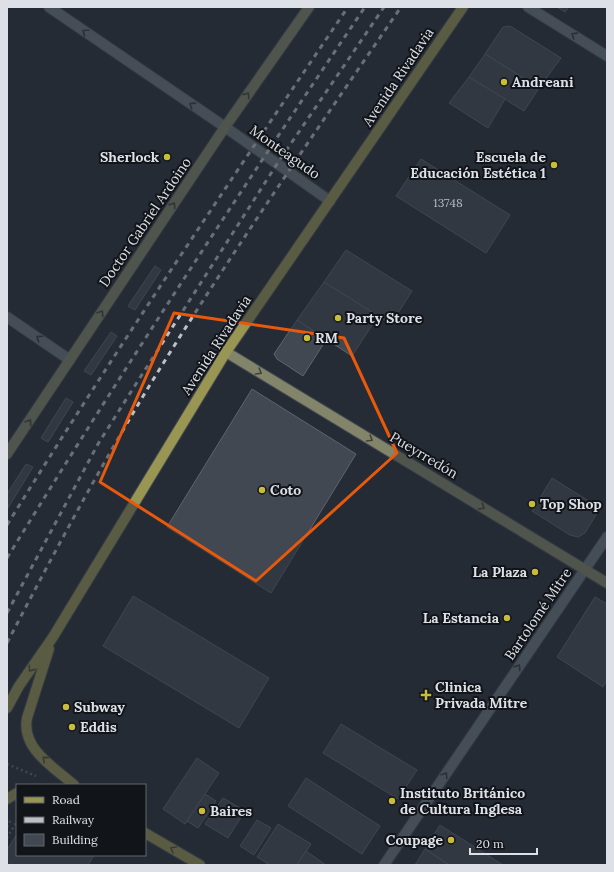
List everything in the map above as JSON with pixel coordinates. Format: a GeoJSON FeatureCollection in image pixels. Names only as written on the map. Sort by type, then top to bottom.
{"type":"FeatureCollection","features":[{"type":"Feature","properties":{"kind":"main road","name":"Doctor Gabriel Ardoino"},"geometry":{"type":"LineString","coordinates":[[7,454],[225,127],[309,7]]}},
{"type":"Feature","properties":{"kind":"main road","name":"Avenida Rivadavia"},"geometry":{"type":"LineString","coordinates":[[7,708],[19,686],[53,638],[226,352],[463,7]]}},
{"type":"Feature","properties":{"kind":"main road","name":"Pueyrredón"},"geometry":{"type":"LineString","coordinates":[[226,352],[607,583]]}},
{"type":"Feature","properties":{"kind":"main road"},"geometry":{"type":"LineString","coordinates":[[53,638],[25,727],[31,746],[73,784]]}},
{"type":"Feature","properties":{"kind":"main road"},"geometry":{"type":"LineString","coordinates":[[7,799],[16,794]]}},
{"type":"Feature","properties":{"kind":"main road"},"geometry":{"type":"LineString","coordinates":[[146,834],[200,865]]}},
{"type":"Feature","properties":{"kind":"street","name":"Monteagudo"},"geometry":{"type":"LineString","coordinates":[[49,7],[225,127],[330,201]]}},
{"type":"Feature","properties":{"kind":"street"},"geometry":{"type":"LineString","coordinates":[[528,7],[607,56]]}},
{"type":"Feature","properties":{"kind":"street"},"geometry":{"type":"LineString","coordinates":[[7,317],[70,360]]}},
{"type":"Feature","properties":{"kind":"street","name":"Bartolomé Mitre"},"geometry":{"type":"LineString","coordinates":[[384,865],[607,537]]}},
{"type":"Feature","properties":{"kind":"path"},"geometry":{"type":"LineString","coordinates":[[7,764],[40,777]]}},
{"type":"Feature","properties":{"kind":"path"},"geometry":{"type":"LineString","coordinates":[[7,827],[11,820]]}},
{"type":"Feature","properties":{"kind":"path"},"geometry":{"type":"LineString","coordinates":[[7,838],[16,823]]}},
{"type":"Feature","properties":{"kind":"highlighted area"},"geometry":{"type":"Polygon","coordinates":[[[174,313],[344,338],[397,453],[256,581],[100,482],[174,313]]]}},
{"type":"Feature","properties":{"kind":"building"},"geometry":{"type":"Polygon","coordinates":[[[557,7],[569,7],[565,12],[557,7]]]}},
{"type":"Feature","properties":{"kind":"building"},"geometry":{"type":"Polygon","coordinates":[[[510,26],[561,58],[539,88],[485,54],[503,27],[510,26]]]}},
{"type":"Feature","properties":{"kind":"building","name":"Andreani"},"geometry":{"type":"Polygon","coordinates":[[[485,54],[539,88],[524,111],[469,77],[485,54]]]}},
{"type":"Feature","properties":{"kind":"building"},"geometry":{"type":"Polygon","coordinates":[[[469,77],[505,99],[488,128],[449,103],[469,77]]]}},
{"type":"Feature","properties":{"kind":"building"},"geometry":{"type":"Polygon","coordinates":[[[421,159],[510,215],[486,253],[396,196],[421,159]]]}},
{"type":"Feature","properties":{"kind":"building"},"geometry":{"type":"Polygon","coordinates":[[[346,250],[412,291],[391,324],[324,282],[346,250]]]}},
{"type":"Feature","properties":{"kind":"building"},"geometry":{"type":"Polygon","coordinates":[[[155,266],[161,270],[135,310],[128,306],[155,266]]]}},
{"type":"Feature","properties":{"kind":"building","name":"Party Store"},"geometry":{"type":"Polygon","coordinates":[[[324,282],[378,316],[352,356],[297,320],[324,282]]]}},
{"type":"Feature","properties":{"kind":"building"},"geometry":{"type":"Polygon","coordinates":[[[297,320],[326,340],[303,376],[277,359],[274,354],[297,320]]]}},
{"type":"Feature","properties":{"kind":"building"},"geometry":{"type":"Polygon","coordinates":[[[111,332],[117,336],[91,375],[84,371],[111,332]]]}},
{"type":"Feature","properties":{"kind":"building","name":"Coto"},"geometry":{"type":"Polygon","coordinates":[[[252,389],[356,454],[271,593],[167,527],[252,389]]]}},
{"type":"Feature","properties":{"kind":"building"},"geometry":{"type":"Polygon","coordinates":[[[66,398],[73,402],[48,442],[41,438],[66,398]]]}},
{"type":"Feature","properties":{"kind":"building"},"geometry":{"type":"Polygon","coordinates":[[[26,464],[33,467],[8,508],[7,494],[26,464]]]}},
{"type":"Feature","properties":{"kind":"building"},"geometry":{"type":"Polygon","coordinates":[[[552,478],[600,508],[585,533],[578,537],[570,535],[532,511],[552,478]]]}},
{"type":"Feature","properties":{"kind":"building"},"geometry":{"type":"Polygon","coordinates":[[[133,596],[269,678],[239,728],[103,646],[133,596]]]}},
{"type":"Feature","properties":{"kind":"building"},"geometry":{"type":"Polygon","coordinates":[[[595,597],[607,604],[607,680],[603,687],[557,657],[595,597]]]}},
{"type":"Feature","properties":{"kind":"building"},"geometry":{"type":"Polygon","coordinates":[[[341,724],[417,770],[398,799],[323,753],[341,724]]]}},
{"type":"Feature","properties":{"kind":"building"},"geometry":{"type":"Polygon","coordinates":[[[197,758],[219,773],[185,824],[163,809],[197,758]]]}},
{"type":"Feature","properties":{"kind":"building"},"geometry":{"type":"Polygon","coordinates":[[[306,778],[380,826],[362,854],[288,806],[306,778]]]}},
{"type":"Feature","properties":{"kind":"building","name":"Baires"},"geometry":{"type":"Polygon","coordinates":[[[205,794],[216,801],[198,828],[187,821],[205,794]]]}},
{"type":"Feature","properties":{"kind":"building"},"geometry":{"type":"Polygon","coordinates":[[[223,798],[245,811],[228,838],[205,824],[223,798]]]}},
{"type":"Feature","properties":{"kind":"building"},"geometry":{"type":"Polygon","coordinates":[[[257,820],[271,828],[254,855],[240,846],[257,820]]]}},
{"type":"Feature","properties":{"kind":"building"},"geometry":{"type":"Polygon","coordinates":[[[278,824],[311,844],[297,865],[270,865],[257,857],[278,824]]]}},
{"type":"Feature","properties":{"kind":"building"},"geometry":{"type":"Polygon","coordinates":[[[440,825],[503,865],[449,865],[425,849],[440,825]]]}},
{"type":"Feature","properties":{"kind":"building"},"geometry":{"type":"Polygon","coordinates":[[[16,836],[16,856],[93,856],[88,865],[7,865],[7,850],[16,836]]]}},
{"type":"Feature","properties":{"kind":"building"},"geometry":{"type":"Polygon","coordinates":[[[425,849],[449,865],[415,865],[425,849]]]}},
{"type":"Feature","properties":{"kind":"building"},"geometry":{"type":"Polygon","coordinates":[[[306,851],[326,865],[297,865],[306,851]]]}},
{"type":"Feature","properties":{"kind":"railway"},"geometry":{"type":"LineString","coordinates":[[7,525],[132,329],[348,7]]}},
{"type":"Feature","properties":{"kind":"railway"},"geometry":{"type":"LineString","coordinates":[[7,558],[94,418],[183,280],[365,7]]}},
{"type":"Feature","properties":{"kind":"railway"},"geometry":{"type":"LineString","coordinates":[[7,613],[98,444],[277,164],[384,7]]}},
{"type":"Feature","properties":{"kind":"railway"},"geometry":{"type":"LineString","coordinates":[[7,643],[85,497],[147,389],[254,223],[401,7]]}},
{"type":"Feature","properties":{"kind":"place","name":"Andreani"},"geometry":{"type":"Point","coordinates":[504,82]}},
{"type":"Feature","properties":{"kind":"place","name":"Sherlock"},"geometry":{"type":"Point","coordinates":[167,157]}},
{"type":"Feature","properties":{"kind":"place","name":"Escuela de Educación Estética 1"},"geometry":{"type":"Point","coordinates":[554,165]}},
{"type":"Feature","properties":{"kind":"place","name":"Party Store"},"geometry":{"type":"Point","coordinates":[338,318]}},
{"type":"Feature","properties":{"kind":"place","name":"RM"},"geometry":{"type":"Point","coordinates":[307,338]}},
{"type":"Feature","properties":{"kind":"place","name":"Coto"},"geometry":{"type":"Point","coordinates":[262,490]}},
{"type":"Feature","properties":{"kind":"place","name":"Top Shop"},"geometry":{"type":"Point","coordinates":[532,504]}},
{"type":"Feature","properties":{"kind":"place","name":"La Plaza"},"geometry":{"type":"Point","coordinates":[535,572]}},
{"type":"Feature","properties":{"kind":"place","name":"La Estancia"},"geometry":{"type":"Point","coordinates":[507,618]}},
{"type":"Feature","properties":{"kind":"place","name":"Clinica Privada Mitre"},"geometry":{"type":"Point","coordinates":[426,695]}},
{"type":"Feature","properties":{"kind":"place","name":"Subway"},"geometry":{"type":"Point","coordinates":[66,707]}},
{"type":"Feature","properties":{"kind":"place","name":"Eddis"},"geometry":{"type":"Point","coordinates":[72,727]}},
{"type":"Feature","properties":{"kind":"place","name":"Instituto Británico de Cultura Inglesa"},"geometry":{"type":"Point","coordinates":[392,801]}},
{"type":"Feature","properties":{"kind":"place","name":"Baires"},"geometry":{"type":"Point","coordinates":[202,811]}},
{"type":"Feature","properties":{"kind":"place","name":"Coupage"},"geometry":{"type":"Point","coordinates":[451,840]}}]}
